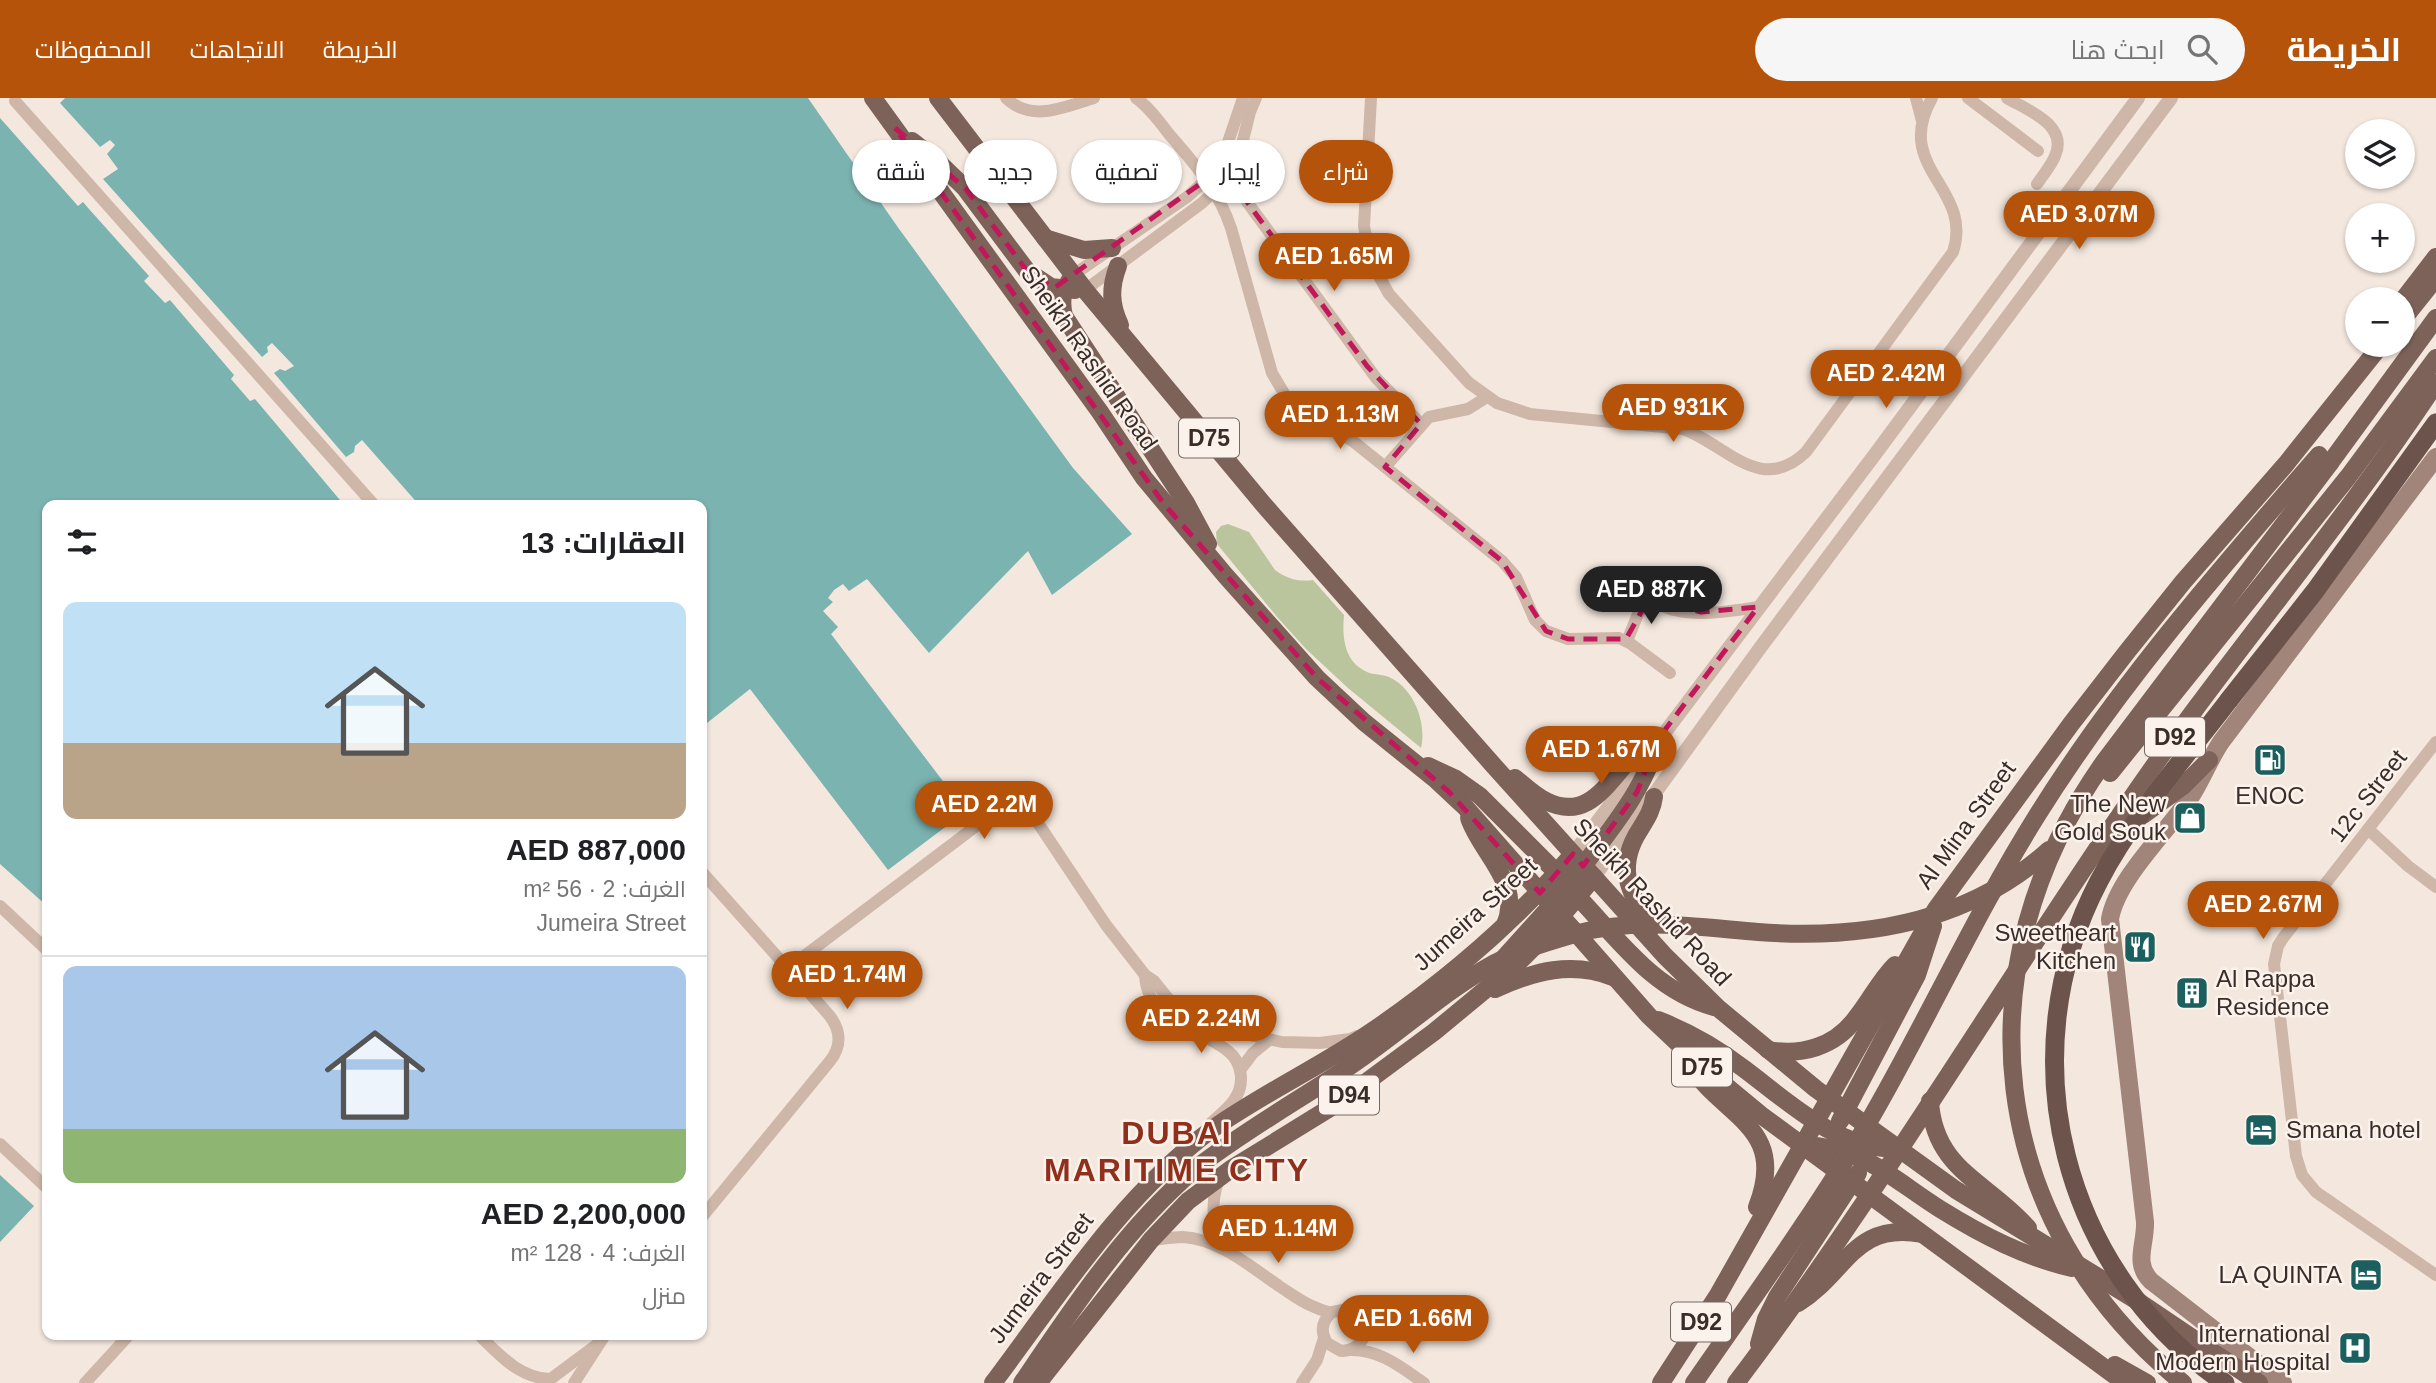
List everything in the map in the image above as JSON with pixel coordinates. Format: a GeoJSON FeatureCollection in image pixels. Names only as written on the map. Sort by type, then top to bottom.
{"type":"FeatureCollection","features":[{"type":"Feature","properties":{"kind":"highway"},"geometry":{"type":"LineString","coordinates":[[2225,1383],[2189,1356],[2158,1326],[2128,1290],[2103,1251],[2077,1196],[2065,1155],[2057,1108],[2054,1062],[2057,1017],[2065,972],[2078,927],[2098,882],[2125,837],[2315,591],[2436,423]]}},
{"type":"Feature","properties":{"kind":"main road","name":"Sheikh Rashid Road"},"geometry":{"type":"LineString","coordinates":[[873,98],[1093,402],[1144,478],[1225,575],[1317,678],[1364,722],[1415,762],[1466,808],[1649,1016],[1732,1092],[2125,1383]]}},
{"type":"Feature","properties":{"kind":"main road","name":"Sheikh Rashid Road"},"geometry":{"type":"LineString","coordinates":[[938,98],[1044,238],[1068,282],[1085,290],[1264,505],[1583,866],[1665,956],[1717,1008],[1829,1099],[1956,1190],[2188,1333],[2259,1383]]}},
{"type":"Feature","properties":{"kind":"main road"},"geometry":{"type":"LineString","coordinates":[[895,128],[937,161],[965,188],[1027,271],[1040,281],[1068,282],[1061,303],[1064,316],[1186,503],[1225,575]]}},
{"type":"Feature","properties":{"kind":"main road"},"geometry":{"type":"LineString","coordinates":[[1044,238],[1115,257],[1111,293],[1117,318],[1128,341]]}},
{"type":"Feature","properties":{"kind":"main road"},"geometry":{"type":"LineString","coordinates":[[2413,287],[2436,257]]}},
{"type":"Feature","properties":{"kind":"main road"},"geometry":{"type":"LineString","coordinates":[[2415,304],[2436,278]]}},
{"type":"Feature","properties":{"kind":"main road"},"geometry":{"type":"LineString","coordinates":[[1694,1383],[1780,1259],[1856,1141],[1898,1069],[2013,855],[2063,775],[2175,626],[2324,459],[2391,379],[2436,318]]}},
{"type":"Feature","properties":{"kind":"main road"},"geometry":{"type":"LineString","coordinates":[[2309,432],[2329,394],[2358,357]]}},
{"type":"Feature","properties":{"kind":"main road","name":"Al Mina Street"},"geometry":{"type":"LineString","coordinates":[[1661,1383],[1697,1329],[1936,909],[2118,663],[2191,572],[2286,464],[2371,357]]}},
{"type":"Feature","properties":{"kind":"main road"},"geometry":{"type":"LineString","coordinates":[[1022,1383],[1112,1255],[1159,1201],[1195,1169],[1370,1053],[1461,984],[1497,962],[1577,933],[1641,924],[1760,932],[1862,931],[1929,918],[1953,910],[1989,893],[2036,862],[2052,848],[2348,478],[2436,358]]}},
{"type":"Feature","properties":{"kind":"main road","name":"D92"},"geometry":{"type":"LineString","coordinates":[[1736,1383],[1791,1308],[2106,836],[2199,704],[2378,468],[2436,383]]}},
{"type":"Feature","properties":{"kind":"main road"},"geometry":{"type":"LineString","coordinates":[[2106,836],[2154,808],[2183,786],[2209,760],[2436,457]]}},
{"type":"Feature","properties":{"kind":"main road"},"geometry":{"type":"LineString","coordinates":[[2183,1383],[2145,1350],[2109,1312],[2068,1251],[2046,1208],[2023,1138],[2015,1090],[2011,1016],[2017,967],[2034,894],[2053,848],[2076,804],[2324,459]]}},
{"type":"Feature","properties":{"kind":"main road"},"geometry":{"type":"LineString","coordinates":[[1494,766],[1548,802],[1561,806],[1576,806],[1597,797],[1632,757],[1658,739]]}},
{"type":"Feature","properties":{"kind":"main road"},"geometry":{"type":"LineString","coordinates":[[1567,886],[1637,792],[1650,766],[1658,739]]}},
{"type":"Feature","properties":{"kind":"main road"},"geometry":{"type":"LineString","coordinates":[[2209,760],[2191,796],[2119,891],[2110,919],[2145,1222],[2140,1264],[2151,1281],[2283,1383]]}},
{"type":"Feature","properties":{"kind":"main road"},"geometry":{"type":"LineString","coordinates":[[1415,762],[1443,772],[1468,787],[1658,981],[1681,995],[1717,1008]]}},
{"type":"Feature","properties":{"kind":"main road"},"geometry":{"type":"LineString","coordinates":[[1654,797],[1650,814],[1631,847],[1627,873],[1633,897],[1653,928],[1665,956]]}},
{"type":"Feature","properties":{"kind":"main road"},"geometry":{"type":"LineString","coordinates":[[1466,808],[1475,834],[1507,884],[1510,902],[1505,926]]}},
{"type":"Feature","properties":{"kind":"main road","name":"Jumeira Street"},"geometry":{"type":"LineString","coordinates":[[993,1383],[1121,1213],[1154,1179],[1229,1118],[1374,1030],[1447,975],[1505,926],[1551,906],[1583,866]]}},
{"type":"Feature","properties":{"kind":"main road","name":"Jumeira Street"},"geometry":{"type":"LineString","coordinates":[[1551,906],[1567,886]]}},
{"type":"Feature","properties":{"kind":"main road"},"geometry":{"type":"LineString","coordinates":[[1471,1002],[1489,975],[1551,906]]}},
{"type":"Feature","properties":{"kind":"main road"},"geometry":{"type":"LineString","coordinates":[[1833,1169],[1833,1141],[1851,1115],[1917,975],[1929,943],[1936,909]]}},
{"type":"Feature","properties":{"kind":"main road"},"geometry":{"type":"LineString","coordinates":[[1768,1050],[1803,1051],[1836,1038],[1856,1020],[1889,971],[1911,951]]}},
{"type":"Feature","properties":{"kind":"main road"},"geometry":{"type":"LineString","coordinates":[[1471,1002],[1516,980],[1556,968],[1585,969],[1613,977]]}},
{"type":"Feature","properties":{"kind":"main road","name":"D94"},"geometry":{"type":"LineString","coordinates":[[1038,1383],[1151,1240],[1188,1201],[1219,1177],[1367,1082],[1471,1002]]}},
{"type":"Feature","properties":{"kind":"main road"},"geometry":{"type":"LineString","coordinates":[[1649,1016],[1714,1048],[1815,1122],[1833,1141]]}},
{"type":"Feature","properties":{"kind":"main road"},"geometry":{"type":"LineString","coordinates":[[1676,1042],[1695,1073],[1711,1092],[1744,1120],[1755,1133],[1762,1149],[1766,1167],[1764,1187],[1737,1259]]}},
{"type":"Feature","properties":{"kind":"main road"},"geometry":{"type":"LineString","coordinates":[[1930,1101],[1936,1133],[1947,1155],[1964,1173],[2013,1212],[2039,1242]]}},
{"type":"Feature","properties":{"kind":"main road"},"geometry":{"type":"LineString","coordinates":[[1757,1355],[1762,1331],[1777,1297],[1852,1183],[1862,1151],[1851,1115]]}},
{"type":"Feature","properties":{"kind":"main road"},"geometry":{"type":"LineString","coordinates":[[1802,1145],[1833,1141],[1862,1151],[1938,1208],[2010,1248],[2041,1260],[2089,1271]]}},
{"type":"Feature","properties":{"kind":"main road"},"geometry":{"type":"LineString","coordinates":[[1862,1151],[1898,1149]]}},
{"type":"Feature","properties":{"kind":"main road"},"geometry":{"type":"LineString","coordinates":[[1791,1308],[1816,1291],[1849,1254],[1869,1239],[1895,1232],[1922,1234]]}},
{"type":"Feature","properties":{"kind":"main road"},"geometry":{"type":"LineString","coordinates":[[2071,1343],[2147,1383]]}},
{"type":"Feature","properties":{"kind":"street"},"geometry":{"type":"LineString","coordinates":[[1006,98],[1018,107],[1040,112],[1094,98]]}},
{"type":"Feature","properties":{"kind":"street"},"geometry":{"type":"LineString","coordinates":[[1136,98],[1148,108],[1196,166]]}},
{"type":"Feature","properties":{"kind":"street"},"geometry":{"type":"LineString","coordinates":[[1229,140],[1243,98]]}},
{"type":"Feature","properties":{"kind":"street"},"geometry":{"type":"LineString","coordinates":[[1244,140],[1256,98]]}},
{"type":"Feature","properties":{"kind":"street"},"geometry":{"type":"LineString","coordinates":[[1371,98],[1364,226],[1371,262],[1389,294],[1469,383],[1508,408],[1530,414],[1683,429],[1755,468],[1779,468],[1793,462],[1811,445],[1953,252],[1957,235],[1956,218],[1951,201],[1934,179],[1926,161],[1921,142],[1922,122],[1916,98]]}},
{"type":"Feature","properties":{"kind":"street"},"geometry":{"type":"LineString","coordinates":[[1922,122],[1932,98]]}},
{"type":"Feature","properties":{"kind":"street"},"geometry":{"type":"LineString","coordinates":[[2007,98],[2046,121],[2057,135],[2055,157],[2037,184]]}},
{"type":"Feature","properties":{"kind":"street"},"geometry":{"type":"LineString","coordinates":[[1658,739],[1893,430],[2138,98]]}},
{"type":"Feature","properties":{"kind":"street","name":"Jumeira Street"},"geometry":{"type":"LineString","coordinates":[[1583,866],[1654,797],[1760,648],[2171,98]]}},
{"type":"Feature","properties":{"kind":"street"},"geometry":{"type":"LineString","coordinates":[[1967,99],[2038,151]]}},
{"type":"Feature","properties":{"kind":"street"},"geometry":{"type":"LineString","coordinates":[[15,101],[370,500]]}},
{"type":"Feature","properties":{"kind":"street"},"geometry":{"type":"LineString","coordinates":[[1085,290],[1115,257],[1196,189]]}},
{"type":"Feature","properties":{"kind":"street"},"geometry":{"type":"LineString","coordinates":[[1068,282],[1115,257],[1198,203]]}},
{"type":"Feature","properties":{"kind":"street"},"geometry":{"type":"LineString","coordinates":[[1220,203],[1229,220],[1272,373],[1279,388],[1290,401],[1339,430],[1502,561],[1516,577],[1535,620],[1546,631],[1568,639],[1610,636],[1627,641],[1670,673]]}},
{"type":"Feature","properties":{"kind":"street"},"geometry":{"type":"LineString","coordinates":[[1247,203],[1371,372],[1421,424]]}},
{"type":"Feature","properties":{"kind":"street"},"geometry":{"type":"LineString","coordinates":[[1385,467],[1421,424],[1434,415],[1468,409],[1488,397]]}},
{"type":"Feature","properties":{"kind":"street"},"geometry":{"type":"LineString","coordinates":[[1627,641],[1638,614],[1649,598],[1656,604],[1680,610],[1712,613],[1758,607]]}},
{"type":"Feature","properties":{"kind":"street","name":"12c Street"},"geometry":{"type":"LineString","coordinates":[[2436,743],[2283,938],[2275,957],[2297,1162],[2302,1175],[2310,1187],[2436,1275]]}},
{"type":"Feature","properties":{"kind":"street"},"geometry":{"type":"LineString","coordinates":[[788,969],[992,814],[1009,808],[1026,812],[1038,823],[1106,925],[1145,975],[1154,981],[1170,1003],[1181,1011],[1269,1040],[1320,1043],[1350,1039],[1374,1030]]}},
{"type":"Feature","properties":{"kind":"street"},"geometry":{"type":"LineString","coordinates":[[2366,832],[2436,887]]}},
{"type":"Feature","properties":{"kind":"street"},"geometry":{"type":"LineString","coordinates":[[707,878],[835,1022],[839,1038],[830,1061],[707,1211]]}},
{"type":"Feature","properties":{"kind":"street"},"geometry":{"type":"LineString","coordinates":[[0,906],[42,945]]}},
{"type":"Feature","properties":{"kind":"street"},"geometry":{"type":"LineString","coordinates":[[1145,975],[1150,993],[1165,1014],[1185,1029],[1227,1050],[1236,1059],[1240,1070],[1241,1082],[1236,1098],[1201,1132],[1190,1149]]}},
{"type":"Feature","properties":{"kind":"street"},"geometry":{"type":"LineString","coordinates":[[1240,1070],[1253,1053],[1269,1040]]}},
{"type":"Feature","properties":{"kind":"street"},"geometry":{"type":"LineString","coordinates":[[0,1144],[42,1183]]}},
{"type":"Feature","properties":{"kind":"street"},"geometry":{"type":"LineString","coordinates":[[1219,1177],[1214,1199],[1213,1223],[1218,1237],[1236,1257]]}},
{"type":"Feature","properties":{"kind":"street"},"geometry":{"type":"LineString","coordinates":[[1151,1240],[1191,1238],[1208,1242],[1301,1300],[1332,1312]]}},
{"type":"Feature","properties":{"kind":"street"},"geometry":{"type":"LineString","coordinates":[[1301,1300],[1315,1315],[1323,1333],[1336,1350]]}},
{"type":"Feature","properties":{"kind":"street"},"geometry":{"type":"LineString","coordinates":[[1302,1383],[1313,1367],[1328,1316],[1332,1312],[1342,1309],[1353,1311],[1362,1319],[1365,1331],[1383,1356]]}},
{"type":"Feature","properties":{"kind":"street"},"geometry":{"type":"LineString","coordinates":[[1352,1350],[1362,1342],[1365,1331]]}},
{"type":"Feature","properties":{"kind":"street"},"geometry":{"type":"LineString","coordinates":[[85,1383],[124,1340]]}},
{"type":"Feature","properties":{"kind":"street"},"geometry":{"type":"LineString","coordinates":[[484,1340],[513,1367],[524,1383]]}},
{"type":"Feature","properties":{"kind":"street"},"geometry":{"type":"LineString","coordinates":[[548,1380],[601,1340]]}},
{"type":"Feature","properties":{"kind":"street"},"geometry":{"type":"LineString","coordinates":[[574,1383],[601,1340]]}},
{"type":"Feature","properties":{"kind":"street"},"geometry":{"type":"LineString","coordinates":[[1313,1367],[1336,1350],[1365,1350],[1383,1356],[1424,1383]]}},
{"type":"Feature","properties":{"kind":"street"},"geometry":{"type":"LineString","coordinates":[[513,1367],[534,1377],[566,1383]]}},
{"type":"Feature","properties":{"kind":"highlighted area"},"geometry":{"type":"Polygon","coordinates":[[[895,128],[965,188],[1027,271],[1054,288],[1207,179],[1217,193],[1231,171],[1242,195],[1367,366],[1421,424],[1385,467],[1502,561],[1546,631],[1568,639],[1626,639],[1649,598],[1701,612],[1758,607],[1658,739],[1637,792],[1583,866],[1573,854],[1540,893],[1449,792],[1317,678],[1164,504],[895,128]]]}},
{"type":"Feature","properties":{"kind":"green space"},"geometry":{"type":"Polygon","coordinates":[[[1228,524],[1249,532],[1275,570],[1293,579],[1313,580],[1344,615],[1344,640],[1353,662],[1367,672],[1398,682],[1412,698],[1422,728],[1421,748],[1348,688],[1306,649],[1278,618],[1217,544],[1216,532],[1221,526],[1228,524]]]}},
{"type":"Feature","properties":{"kind":"water"},"geometry":{"type":"Polygon","coordinates":[[[65,98],[808,98],[852,161],[852,203],[881,203],[1073,468],[1132,534],[1052,595],[1028,551],[929,653],[867,579],[849,591],[843,584],[828,598],[833,602],[823,611],[838,627],[831,634],[952,793],[958,791],[966,798],[968,810],[888,870],[750,689],[707,723],[707,500],[415,500],[362,440],[355,446],[354,452],[346,457],[274,373],[294,366],[272,343],[262,357],[103,179],[118,169],[107,154],[115,145],[110,140],[100,147],[60,103],[65,98]]]}},
{"type":"Feature","properties":{"kind":"water"},"geometry":{"type":"Polygon","coordinates":[[[0,118],[78,206],[83,202],[149,276],[144,281],[165,303],[170,300],[234,375],[231,379],[250,401],[255,399],[340,500],[42,500],[42,902],[0,864],[0,118]]]}},
{"type":"Feature","properties":{"kind":"water"},"geometry":{"type":"Polygon","coordinates":[[[0,1175],[34,1206],[0,1242],[0,1175]]]}},
{"type":"Feature","properties":{"kind":"place","name":"ENOC"},"geometry":{"type":"Point","coordinates":[2270,760]}},
{"type":"Feature","properties":{"kind":"place","name":"The New Gold Souk"},"geometry":{"type":"Point","coordinates":[2190,818]}},
{"type":"Feature","properties":{"kind":"place","name":"Sweetheart Kitchen"},"geometry":{"type":"Point","coordinates":[2140,947]}},
{"type":"Feature","properties":{"kind":"place","name":"Al Rappa Residence"},"geometry":{"type":"Point","coordinates":[2192,993]}},
{"type":"Feature","properties":{"kind":"place","name":"Smana hotel"},"geometry":{"type":"Point","coordinates":[2261,1130]}},
{"type":"Feature","properties":{"kind":"place","name":"LA QUINTA"},"geometry":{"type":"Point","coordinates":[2366,1275]}},
{"type":"Feature","properties":{"kind":"place","name":"International Modern Hospital"},"geometry":{"type":"Point","coordinates":[2355,1348]}},
{"type":"Feature","properties":{"kind":"district","name":"DUBAI MARITIME CITY"},"geometry":{"type":"Point","coordinates":[1177,1152]}}]}
